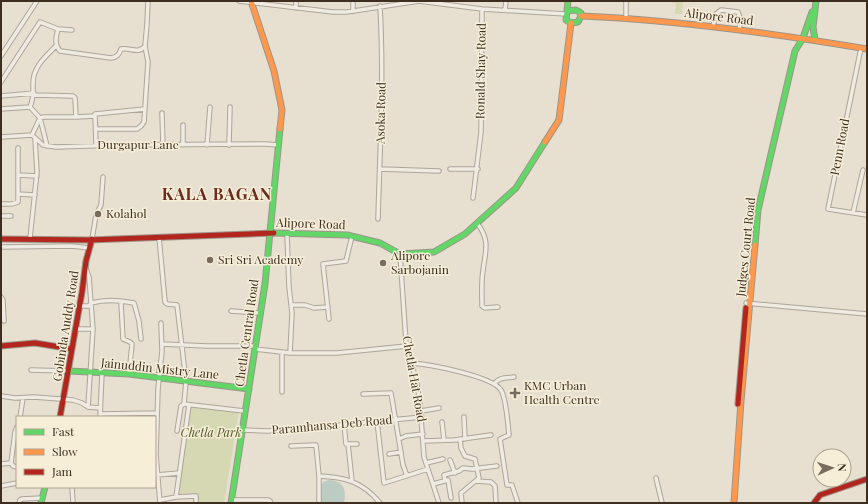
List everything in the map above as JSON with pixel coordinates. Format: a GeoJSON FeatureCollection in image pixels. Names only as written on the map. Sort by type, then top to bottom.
{"type":"FeatureCollection","features":[{"type":"Feature","properties":{"kind":"main road"},"geometry":{"type":"LineString","coordinates":[[567,12],[574,10],[579,11],[581,16],[578,22],[571,23],[566,20],[568,1]]}},
{"type":"Feature","properties":{"kind":"main road"},"geometry":{"type":"LineString","coordinates":[[815,40],[813,27],[816,1]]}},
{"type":"Feature","properties":{"kind":"main road","name":"Judges Court Road"},"geometry":{"type":"LineString","coordinates":[[733,503],[739,381],[748,303],[747,299],[750,294],[758,210],[795,51],[803,38],[816,1]]}},
{"type":"Feature","properties":{"kind":"main road","name":"Chetla Central Road"},"geometry":{"type":"LineString","coordinates":[[231,502],[265,284],[282,107],[274,71],[251,2]]}},
{"type":"Feature","properties":{"kind":"main road","name":"Alipore Road"},"geometry":{"type":"LineString","coordinates":[[581,16],[626,17],[686,22],[803,38],[867,49]]}},
{"type":"Feature","properties":{"kind":"main road"},"geometry":{"type":"LineString","coordinates":[[400,254],[434,252],[465,234],[516,188],[558,120],[571,23]]}},
{"type":"Feature","properties":{"kind":"main road","name":"Alipore Road"},"geometry":{"type":"LineString","coordinates":[[1,238],[90,239],[269,233],[347,235],[380,243],[400,254]]}},
{"type":"Feature","properties":{"kind":"main road","name":"Alipore Road"},"geometry":{"type":"LineString","coordinates":[[1,238],[90,239]]}},
{"type":"Feature","properties":{"kind":"main road","name":"Gobinda Auddy Road"},"geometry":{"type":"LineString","coordinates":[[60,416],[80,306],[90,239]]}},
{"type":"Feature","properties":{"kind":"main road"},"geometry":{"type":"LineString","coordinates":[[1,346],[35,343],[72,349]]}},
{"type":"Feature","properties":{"kind":"main road","name":"Jainuddin Mistry Lane"},"geometry":{"type":"LineString","coordinates":[[69,371],[129,374],[249,389]]}},
{"type":"Feature","properties":{"kind":"main road"},"geometry":{"type":"LineString","coordinates":[[814,503],[820,495],[867,479]]}},
{"type":"Feature","properties":{"kind":"main road"},"geometry":{"type":"LineString","coordinates":[[42,501],[45,488]]}},
{"type":"Feature","properties":{"kind":"street"},"geometry":{"type":"LineString","coordinates":[[1,56],[37,1]]}},
{"type":"Feature","properties":{"kind":"street"},"geometry":{"type":"LineString","coordinates":[[96,129],[137,129],[144,122],[148,62],[145,46],[148,1]]}},
{"type":"Feature","properties":{"kind":"street"},"geometry":{"type":"LineString","coordinates":[[239,1],[333,12],[353,11],[421,1],[482,9],[567,12]]}},
{"type":"Feature","properties":{"kind":"street"},"geometry":{"type":"LineString","coordinates":[[296,1],[296,8]]}},
{"type":"Feature","properties":{"kind":"street"},"geometry":{"type":"LineString","coordinates":[[353,1],[353,11]]}},
{"type":"Feature","properties":{"kind":"street"},"geometry":{"type":"LineString","coordinates":[[505,10],[506,1]]}},
{"type":"Feature","properties":{"kind":"street"},"geometry":{"type":"LineString","coordinates":[[626,1],[626,17]]}},
{"type":"Feature","properties":{"kind":"street","name":"Asoka Road"},"geometry":{"type":"LineString","coordinates":[[378,219],[382,41],[380,6]]}},
{"type":"Feature","properties":{"kind":"street","name":"Ronald Shay Road"},"geometry":{"type":"LineString","coordinates":[[473,198],[478,169],[480,132],[482,9]]}},
{"type":"Feature","properties":{"kind":"street"},"geometry":{"type":"LineString","coordinates":[[713,26],[716,14],[721,10],[738,12],[740,16],[739,29]]}},
{"type":"Feature","properties":{"kind":"street"},"geometry":{"type":"LineString","coordinates":[[1,82],[40,22],[58,29],[72,30]]}},
{"type":"Feature","properties":{"kind":"street"},"geometry":{"type":"LineString","coordinates":[[58,29],[55,41],[56,46],[60,51],[115,58],[121,49],[124,48],[138,51],[145,46]]}},
{"type":"Feature","properties":{"kind":"street"},"geometry":{"type":"LineString","coordinates":[[30,107],[34,94],[33,82],[38,65],[56,46]]}},
{"type":"Feature","properties":{"kind":"street","name":"Penn Road"},"geometry":{"type":"LineString","coordinates":[[861,48],[828,209],[867,215]]}},
{"type":"Feature","properties":{"kind":"street"},"geometry":{"type":"LineString","coordinates":[[1,96],[34,94],[73,96],[75,98],[76,117]]}},
{"type":"Feature","properties":{"kind":"street"},"geometry":{"type":"LineString","coordinates":[[1,109],[30,107]]}},
{"type":"Feature","properties":{"kind":"street"},"geometry":{"type":"LineString","coordinates":[[30,107],[40,118],[47,146]]}},
{"type":"Feature","properties":{"kind":"street"},"geometry":{"type":"LineString","coordinates":[[207,145],[210,107]]}},
{"type":"Feature","properties":{"kind":"street"},"geometry":{"type":"LineString","coordinates":[[228,145],[230,107]]}},
{"type":"Feature","properties":{"kind":"street"},"geometry":{"type":"LineString","coordinates":[[96,145],[95,116],[97,112],[145,109]]}},
{"type":"Feature","properties":{"kind":"street"},"geometry":{"type":"LineString","coordinates":[[162,113],[163,145]]}},
{"type":"Feature","properties":{"kind":"street"},"geometry":{"type":"LineString","coordinates":[[40,118],[95,116]]}},
{"type":"Feature","properties":{"kind":"street"},"geometry":{"type":"LineString","coordinates":[[30,238],[37,176],[34,137],[40,118]]}},
{"type":"Feature","properties":{"kind":"street"},"geometry":{"type":"LineString","coordinates":[[183,125],[183,145]]}},
{"type":"Feature","properties":{"kind":"street"},"geometry":{"type":"LineString","coordinates":[[1,137],[34,137],[43,145],[47,146]]}},
{"type":"Feature","properties":{"kind":"street","name":"Durgapur Lane"},"geometry":{"type":"LineString","coordinates":[[47,146],[278,145]]}},
{"type":"Feature","properties":{"kind":"street"},"geometry":{"type":"LineString","coordinates":[[1,204],[18,202],[18,148]]}},
{"type":"Feature","properties":{"kind":"street"},"geometry":{"type":"LineString","coordinates":[[380,169],[439,171]]}},
{"type":"Feature","properties":{"kind":"street"},"geometry":{"type":"LineString","coordinates":[[450,170],[478,169]]}},
{"type":"Feature","properties":{"kind":"street"},"geometry":{"type":"LineString","coordinates":[[853,213],[863,170]]}},
{"type":"Feature","properties":{"kind":"street"},"geometry":{"type":"LineString","coordinates":[[18,175],[37,176]]}},
{"type":"Feature","properties":{"kind":"street"},"geometry":{"type":"LineString","coordinates":[[90,239],[96,215],[101,205],[102,177]]}},
{"type":"Feature","properties":{"kind":"street"},"geometry":{"type":"LineString","coordinates":[[18,194],[35,196]]}},
{"type":"Feature","properties":{"kind":"street"},"geometry":{"type":"LineString","coordinates":[[1,216],[11,216]]}},
{"type":"Feature","properties":{"kind":"street"},"geometry":{"type":"LineString","coordinates":[[478,223],[484,232],[486,244],[482,306],[485,308],[498,307]]}},
{"type":"Feature","properties":{"kind":"street"},"geometry":{"type":"LineString","coordinates":[[287,234],[291,305],[290,353]]}},
{"type":"Feature","properties":{"kind":"street"},"geometry":{"type":"LineString","coordinates":[[329,320],[323,264],[346,261],[352,236]]}},
{"type":"Feature","properties":{"kind":"street"},"geometry":{"type":"LineString","coordinates":[[159,237],[165,302],[167,304],[177,305],[186,381],[184,404],[181,406],[178,431]]}},
{"type":"Feature","properties":{"kind":"street"},"geometry":{"type":"LineString","coordinates":[[1,247],[72,246],[89,248]]}},
{"type":"Feature","properties":{"kind":"street","name":"Chetla Hat Road"},"geometry":{"type":"LineString","coordinates":[[400,254],[407,346],[417,384],[422,417],[424,457],[439,503]]}},
{"type":"Feature","properties":{"kind":"street"},"geometry":{"type":"LineString","coordinates":[[86,267],[89,277],[94,329],[88,407]]}},
{"type":"Feature","properties":{"kind":"street"},"geometry":{"type":"LineString","coordinates":[[1,297],[3,300],[4,321]]}},
{"type":"Feature","properties":{"kind":"street"},"geometry":{"type":"LineString","coordinates":[[80,306],[89,306],[91,303],[100,301],[115,300],[134,304],[139,321],[141,339]]}},
{"type":"Feature","properties":{"kind":"street"},"geometry":{"type":"LineString","coordinates":[[121,302],[123,339],[132,344],[129,374]]}},
{"type":"Feature","properties":{"kind":"street"},"geometry":{"type":"LineString","coordinates":[[748,303],[867,314]]}},
{"type":"Feature","properties":{"kind":"street"},"geometry":{"type":"LineString","coordinates":[[291,305],[305,305],[314,308],[328,307]]}},
{"type":"Feature","properties":{"kind":"street"},"geometry":{"type":"LineString","coordinates":[[231,311],[260,313]]}},
{"type":"Feature","properties":{"kind":"street"},"geometry":{"type":"LineString","coordinates":[[161,323],[162,344],[156,440],[156,475],[160,501],[176,496],[196,496],[196,503]]}},
{"type":"Feature","properties":{"kind":"street"},"geometry":{"type":"LineString","coordinates":[[75,329],[94,329]]}},
{"type":"Feature","properties":{"kind":"street"},"geometry":{"type":"LineString","coordinates":[[162,344],[255,348],[290,353],[338,353],[407,346]]}},
{"type":"Feature","properties":{"kind":"street"},"geometry":{"type":"LineString","coordinates":[[282,352],[282,392]]}},
{"type":"Feature","properties":{"kind":"street"},"geometry":{"type":"LineString","coordinates":[[411,363],[436,366],[468,374],[494,384],[501,390],[510,435],[500,439],[507,485],[512,485],[518,503]]}},
{"type":"Feature","properties":{"kind":"street"},"geometry":{"type":"LineString","coordinates":[[31,370],[69,371]]}},
{"type":"Feature","properties":{"kind":"street"},"geometry":{"type":"LineString","coordinates":[[102,372],[100,415],[157,413]]}},
{"type":"Feature","properties":{"kind":"street"},"geometry":{"type":"LineString","coordinates":[[494,384],[502,378],[514,377]]}},
{"type":"Feature","properties":{"kind":"street"},"geometry":{"type":"LineString","coordinates":[[363,394],[391,393],[403,465],[407,476]]}},
{"type":"Feature","properties":{"kind":"street"},"geometry":{"type":"LineString","coordinates":[[1,396],[23,398],[37,397],[63,400],[78,402],[88,407],[100,408]]}},
{"type":"Feature","properties":{"kind":"street"},"geometry":{"type":"LineString","coordinates":[[20,416],[23,398]]}},
{"type":"Feature","properties":{"kind":"street"},"geometry":{"type":"LineString","coordinates":[[184,404],[244,412]]}},
{"type":"Feature","properties":{"kind":"street"},"geometry":{"type":"LineString","coordinates":[[176,496],[189,405]]}},
{"type":"Feature","properties":{"kind":"street"},"geometry":{"type":"LineString","coordinates":[[421,411],[439,408]]}},
{"type":"Feature","properties":{"kind":"street","name":"Paramhansa Deb Road"},"geometry":{"type":"LineString","coordinates":[[242,430],[275,431],[422,417]]}},
{"type":"Feature","properties":{"kind":"street"},"geometry":{"type":"LineString","coordinates":[[464,417],[465,439]]}},
{"type":"Feature","properties":{"kind":"street"},"geometry":{"type":"LineString","coordinates":[[377,421],[384,483],[428,469]]}},
{"type":"Feature","properties":{"kind":"street"},"geometry":{"type":"LineString","coordinates":[[442,422],[444,440]]}},
{"type":"Feature","properties":{"kind":"street"},"geometry":{"type":"LineString","coordinates":[[344,424],[352,481]]}},
{"type":"Feature","properties":{"kind":"street"},"geometry":{"type":"LineString","coordinates":[[12,463],[16,429]]}},
{"type":"Feature","properties":{"kind":"street"},"geometry":{"type":"LineString","coordinates":[[399,439],[406,436],[423,434]]}},
{"type":"Feature","properties":{"kind":"street"},"geometry":{"type":"LineString","coordinates":[[423,441],[465,439],[491,435]]}},
{"type":"Feature","properties":{"kind":"street"},"geometry":{"type":"LineString","coordinates":[[460,439],[461,448],[465,456],[475,459],[479,478],[462,493],[462,503]]}},
{"type":"Feature","properties":{"kind":"street"},"geometry":{"type":"LineString","coordinates":[[348,444],[357,444]]}},
{"type":"Feature","properties":{"kind":"street"},"geometry":{"type":"LineString","coordinates":[[291,446],[316,445],[319,476],[319,503]]}},
{"type":"Feature","properties":{"kind":"street"},"geometry":{"type":"LineString","coordinates":[[389,454],[401,452]]}},
{"type":"Feature","properties":{"kind":"street"},"geometry":{"type":"LineString","coordinates":[[426,463],[443,459]]}},
{"type":"Feature","properties":{"kind":"street"},"geometry":{"type":"LineString","coordinates":[[450,460],[455,473]]}},
{"type":"Feature","properties":{"kind":"street"},"geometry":{"type":"LineString","coordinates":[[1,464],[12,463],[13,466],[16,467]]}},
{"type":"Feature","properties":{"kind":"street"},"geometry":{"type":"LineString","coordinates":[[445,480],[444,476],[455,473],[463,468],[497,466]]}},
{"type":"Feature","properties":{"kind":"street"},"geometry":{"type":"LineString","coordinates":[[156,475],[179,472]]}},
{"type":"Feature","properties":{"kind":"street"},"geometry":{"type":"LineString","coordinates":[[319,476],[339,477],[352,481],[374,495],[380,503]]}},
{"type":"Feature","properties":{"kind":"street"},"geometry":{"type":"LineString","coordinates":[[656,478],[662,503]]}},
{"type":"Feature","properties":{"kind":"street"},"geometry":{"type":"LineString","coordinates":[[433,484],[445,480]]}},
{"type":"Feature","properties":{"kind":"street"},"geometry":{"type":"LineString","coordinates":[[445,480],[448,480],[451,498]]}},
{"type":"Feature","properties":{"kind":"street"},"geometry":{"type":"LineString","coordinates":[[476,481],[491,482],[495,486],[496,503]]}},
{"type":"Feature","properties":{"kind":"street"},"geometry":{"type":"LineString","coordinates":[[1,486],[16,483]]}},
{"type":"Feature","properties":{"kind":"street"},"geometry":{"type":"LineString","coordinates":[[72,488],[73,503]]}},
{"type":"Feature","properties":{"kind":"street"},"geometry":{"type":"LineString","coordinates":[[19,503],[22,499],[42,501]]}},
{"type":"Feature","properties":{"kind":"street"},"geometry":{"type":"LineString","coordinates":[[231,502],[268,500],[271,503]]}},
{"type":"Feature","properties":{"kind":"green space"},"geometry":{"type":"Polygon","coordinates":[[[672,1],[683,1],[682,14],[675,14],[676,3],[672,3],[672,1]]]}},
{"type":"Feature","properties":{"kind":"green space","name":"Chetla Park"},"geometry":{"type":"Polygon","coordinates":[[[189,406],[239,411],[224,503],[198,503],[198,494],[178,495],[189,406]]]}},
{"type":"Feature","properties":{"kind":"shaded area"},"geometry":{"type":"Polygon","coordinates":[[[329,480],[338,482],[343,487],[345,494],[344,503],[321,503],[320,490],[323,482],[329,480]]]}},
{"type":"Feature","properties":{"kind":"traffic: fast"},"geometry":{"type":"LineString","coordinates":[[568,1],[566,20],[571,23],[578,22],[581,16]]}},
{"type":"Feature","properties":{"kind":"traffic: fast"},"geometry":{"type":"LineString","coordinates":[[815,40],[813,27],[816,1]]}},
{"type":"Feature","properties":{"kind":"traffic: fast"},"geometry":{"type":"LineString","coordinates":[[567,11],[576,10],[581,13],[581,16]]}},
{"type":"Feature","properties":{"kind":"traffic: fast"},"geometry":{"type":"LineString","coordinates":[[803,38],[812,12]]}},
{"type":"Feature","properties":{"kind":"traffic: fast"},"geometry":{"type":"LineString","coordinates":[[755,245],[758,210],[795,51],[803,38]]}},
{"type":"Feature","properties":{"kind":"traffic: fast"},"geometry":{"type":"LineString","coordinates":[[231,503],[265,284],[280,129]]}},
{"type":"Feature","properties":{"kind":"traffic: fast"},"geometry":{"type":"LineString","coordinates":[[274,233],[347,235],[380,243],[400,254],[434,252],[465,234],[516,188],[545,142]]}},
{"type":"Feature","properties":{"kind":"traffic: fast"},"geometry":{"type":"LineString","coordinates":[[69,371],[129,374],[249,389]]}},
{"type":"Feature","properties":{"kind":"traffic: fast"},"geometry":{"type":"LineString","coordinates":[[41,503],[45,488]]}},
{"type":"Feature","properties":{"kind":"traffic: slow"},"geometry":{"type":"LineString","coordinates":[[251,1],[274,71],[282,110],[280,129]]}},
{"type":"Feature","properties":{"kind":"traffic: slow"},"geometry":{"type":"LineString","coordinates":[[581,16],[724,28],[867,49]]}},
{"type":"Feature","properties":{"kind":"traffic: slow"},"geometry":{"type":"LineString","coordinates":[[545,142],[559,120],[571,23]]}},
{"type":"Feature","properties":{"kind":"traffic: slow"},"geometry":{"type":"LineString","coordinates":[[734,503],[741,401],[755,245]]}},
{"type":"Feature","properties":{"kind":"traffic: jam"},"geometry":{"type":"LineString","coordinates":[[1,239],[89,240],[274,233]]}},
{"type":"Feature","properties":{"kind":"traffic: jam"},"geometry":{"type":"LineString","coordinates":[[60,416],[86,261],[92,239]]}},
{"type":"Feature","properties":{"kind":"traffic: jam"},"geometry":{"type":"LineString","coordinates":[[738,404],[746,308]]}},
{"type":"Feature","properties":{"kind":"traffic: jam"},"geometry":{"type":"LineString","coordinates":[[1,346],[35,343],[72,349]]}},
{"type":"Feature","properties":{"kind":"traffic: jam"},"geometry":{"type":"LineString","coordinates":[[814,503],[820,495],[867,479]]}},
{"type":"Feature","properties":{"kind":"place","name":"Kolahol"},"geometry":{"type":"Point","coordinates":[98,214]}},
{"type":"Feature","properties":{"kind":"place","name":"Sri Sri Academy"},"geometry":{"type":"Point","coordinates":[210,260]}},
{"type":"Feature","properties":{"kind":"place","name":"Alipore Sarbojanin"},"geometry":{"type":"Point","coordinates":[383,263]}},
{"type":"Feature","properties":{"kind":"place","name":"KMC Urban Health Centre"},"geometry":{"type":"Point","coordinates":[515,393]}},
{"type":"Feature","properties":{"kind":"district","name":"KALA BAGAN"},"geometry":{"type":"Point","coordinates":[217,194]}}]}
